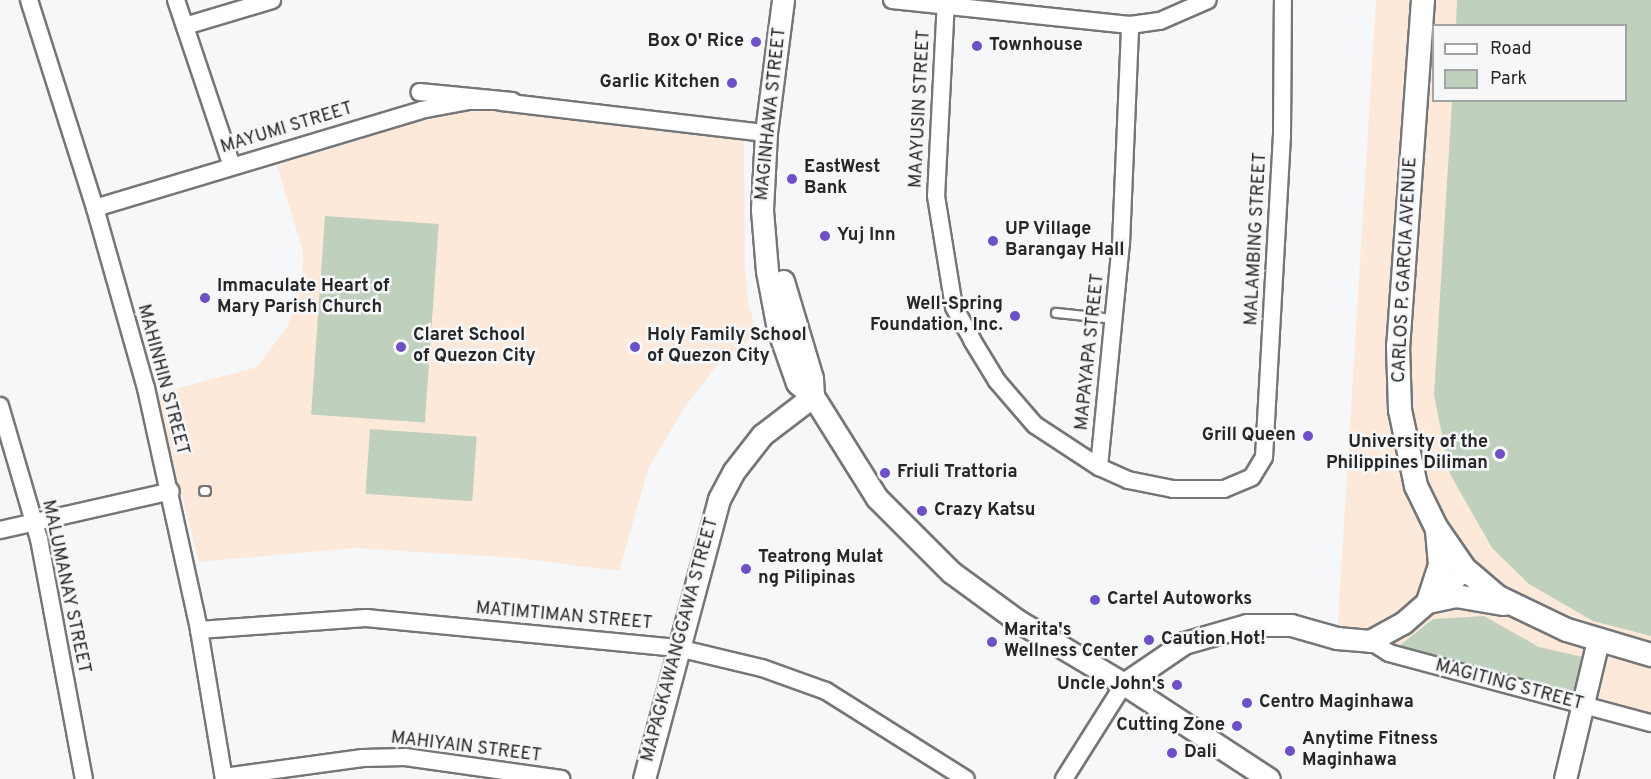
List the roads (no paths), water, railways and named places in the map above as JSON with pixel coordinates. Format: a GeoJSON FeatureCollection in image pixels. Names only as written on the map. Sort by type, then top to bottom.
{"type":"FeatureCollection","features":[{"type":"Feature","properties":{"kind":"main road","name":"CARLOS P. GARCIA AVENUE"},"geometry":{"type":"LineString","coordinates":[[1423,0],[1398,346],[1404,437],[1416,486],[1436,527],[1465,569],[1517,607],[1598,640],[1651,655]]}},
{"type":"Feature","properties":{"kind":"main road"},"geometry":{"type":"LineString","coordinates":[[1428,602],[1440,565],[1436,527]]}},
{"type":"Feature","properties":{"kind":"main road"},"geometry":{"type":"LineString","coordinates":[[1428,602],[1456,596],[1517,607]]}},
{"type":"Feature","properties":{"kind":"street","name":"MAHINHIN STREET"},"geometry":{"type":"LineString","coordinates":[[29,0],[95,208],[171,491],[199,630],[224,778]]}},
{"type":"Feature","properties":{"kind":"street"},"geometry":{"type":"LineString","coordinates":[[176,0],[232,166]]}},
{"type":"Feature","properties":{"kind":"street"},"geometry":{"type":"LineString","coordinates":[[185,26],[272,0]]}},
{"type":"Feature","properties":{"kind":"street","name":"MAGINHAWA STREET"},"geometry":{"type":"LineString","coordinates":[[783,0],[766,133],[762,210],[767,271],[778,329],[797,383],[813,396],[856,469],[922,547],[1018,621],[1124,684],[1269,779]]}},
{"type":"Feature","properties":{"kind":"street","name":"MAGINHAWA STREET"},"geometry":{"type":"LineString","coordinates":[[797,0],[778,135],[777,234],[780,269],[812,378],[813,396]]}},
{"type":"Feature","properties":{"kind":"street"},"geometry":{"type":"LineString","coordinates":[[892,0],[946,3],[1130,25],[1170,18],[1208,0]]}},
{"type":"Feature","properties":{"kind":"street","name":"MALAMBING STREET"},"geometry":{"type":"LineString","coordinates":[[1252,477],[1264,457],[1282,135],[1283,0]]}},
{"type":"Feature","properties":{"kind":"street","name":"MAAYUSIN STREET"},"geometry":{"type":"LineString","coordinates":[[946,3],[936,196],[954,307],[997,381],[1035,425],[1099,467],[1128,480],[1173,489],[1224,489],[1252,477]]}},
{"type":"Feature","properties":{"kind":"street","name":"MAPAYAPA STREET"},"geometry":{"type":"LineString","coordinates":[[1099,467],[1121,244],[1130,25]]}},
{"type":"Feature","properties":{"kind":"street","name":"MAYUMI STREET"},"geometry":{"type":"LineString","coordinates":[[95,208],[421,110],[469,101],[482,101],[492,101],[512,101],[419,92],[442,95],[489,101],[500,102],[512,103],[766,133]]}},
{"type":"Feature","properties":{"kind":"street","name":"MAPAGKAWANGGAWA STREET"},"geometry":{"type":"LineString","coordinates":[[645,779],[711,517],[727,483],[762,435],[813,396]]}},
{"type":"Feature","properties":{"kind":"street","name":"MALUMANAY STREET"},"geometry":{"type":"LineString","coordinates":[[0,406],[34,522],[84,779]]}},
{"type":"Feature","properties":{"kind":"street"},"geometry":{"type":"LineString","coordinates":[[0,530],[171,491]]}},
{"type":"Feature","properties":{"kind":"street"},"geometry":{"type":"LineString","coordinates":[[1370,641],[1394,628],[1465,569]]}},
{"type":"Feature","properties":{"kind":"street","name":"MATIMTIMAN STREET"},"geometry":{"type":"LineString","coordinates":[[199,630],[366,618],[678,648],[762,668],[826,691],[966,779]]}},
{"type":"Feature","properties":{"kind":"street","name":"MAGITING STREET"},"geometry":{"type":"LineString","coordinates":[[1064,779],[1124,684],[1184,643],[1248,625],[1291,626],[1337,638],[1370,641],[1389,653],[1651,723]]}},
{"type":"Feature","properties":{"kind":"street"},"geometry":{"type":"LineString","coordinates":[[1565,779],[1598,640]]}},
{"type":"Feature","properties":{"kind":"street","name":"MAHIYAIN STREET"},"geometry":{"type":"LineString","coordinates":[[224,778],[363,758],[405,757],[561,779]]}},
{"type":"Feature","properties":{"kind":"lane"},"geometry":{"type":"LineString","coordinates":[[1056,313],[1114,319]]}},
{"type":"Feature","properties":{"kind":"place","name":"Box O' Rice"},"geometry":{"type":"Point","coordinates":[756,42]}},
{"type":"Feature","properties":{"kind":"place","name":"Townhouse"},"geometry":{"type":"Point","coordinates":[977,46]}},
{"type":"Feature","properties":{"kind":"place","name":"Garlic Kitchen"},"geometry":{"type":"Point","coordinates":[732,83]}},
{"type":"Feature","properties":{"kind":"place","name":"EastWest Bank"},"geometry":{"type":"Point","coordinates":[792,179]}},
{"type":"Feature","properties":{"kind":"place","name":"Yuj Inn"},"geometry":{"type":"Point","coordinates":[825,236]}},
{"type":"Feature","properties":{"kind":"place","name":"UP Village Barangay Hall"},"geometry":{"type":"Point","coordinates":[993,241]}},
{"type":"Feature","properties":{"kind":"place","name":"Immaculate Heart of Mary Parish Church"},"geometry":{"type":"Point","coordinates":[205,298]}},
{"type":"Feature","properties":{"kind":"place","name":"Well-Spring Foundation, Inc."},"geometry":{"type":"Point","coordinates":[1015,316]}},
{"type":"Feature","properties":{"kind":"place","name":"Claret School of Quezon City"},"geometry":{"type":"Point","coordinates":[401,347]}},
{"type":"Feature","properties":{"kind":"place","name":"Holy Family School of Quezon City"},"geometry":{"type":"Point","coordinates":[635,347]}},
{"type":"Feature","properties":{"kind":"place","name":"Grill Queen"},"geometry":{"type":"Point","coordinates":[1308,436]}},
{"type":"Feature","properties":{"kind":"place","name":"University of the Philippines Diliman"},"geometry":{"type":"Point","coordinates":[1500,454]}},
{"type":"Feature","properties":{"kind":"place","name":"Friuli Trattoria"},"geometry":{"type":"Point","coordinates":[885,473]}},
{"type":"Feature","properties":{"kind":"place","name":"Crazy Katsu"},"geometry":{"type":"Point","coordinates":[922,511]}},
{"type":"Feature","properties":{"kind":"place","name":"Teatrong Mulat ng Pilipinas"},"geometry":{"type":"Point","coordinates":[746,569]}},
{"type":"Feature","properties":{"kind":"place","name":"Cartel Autoworks"},"geometry":{"type":"Point","coordinates":[1095,600]}},
{"type":"Feature","properties":{"kind":"place","name":"Caution Hot!"},"geometry":{"type":"Point","coordinates":[1149,640]}},
{"type":"Feature","properties":{"kind":"place","name":"Marita's Wellness Center"},"geometry":{"type":"Point","coordinates":[992,642]}},
{"type":"Feature","properties":{"kind":"place","name":"Uncle John's"},"geometry":{"type":"Point","coordinates":[1177,685]}},
{"type":"Feature","properties":{"kind":"place","name":"Centro Maginhawa"},"geometry":{"type":"Point","coordinates":[1247,703]}},
{"type":"Feature","properties":{"kind":"place","name":"Cutting Zone"},"geometry":{"type":"Point","coordinates":[1237,726]}},
{"type":"Feature","properties":{"kind":"place","name":"Anytime Fitness Maginhawa"},"geometry":{"type":"Point","coordinates":[1290,751]}},
{"type":"Feature","properties":{"kind":"place","name":"Dali"},"geometry":{"type":"Point","coordinates":[1172,753]}}]}
